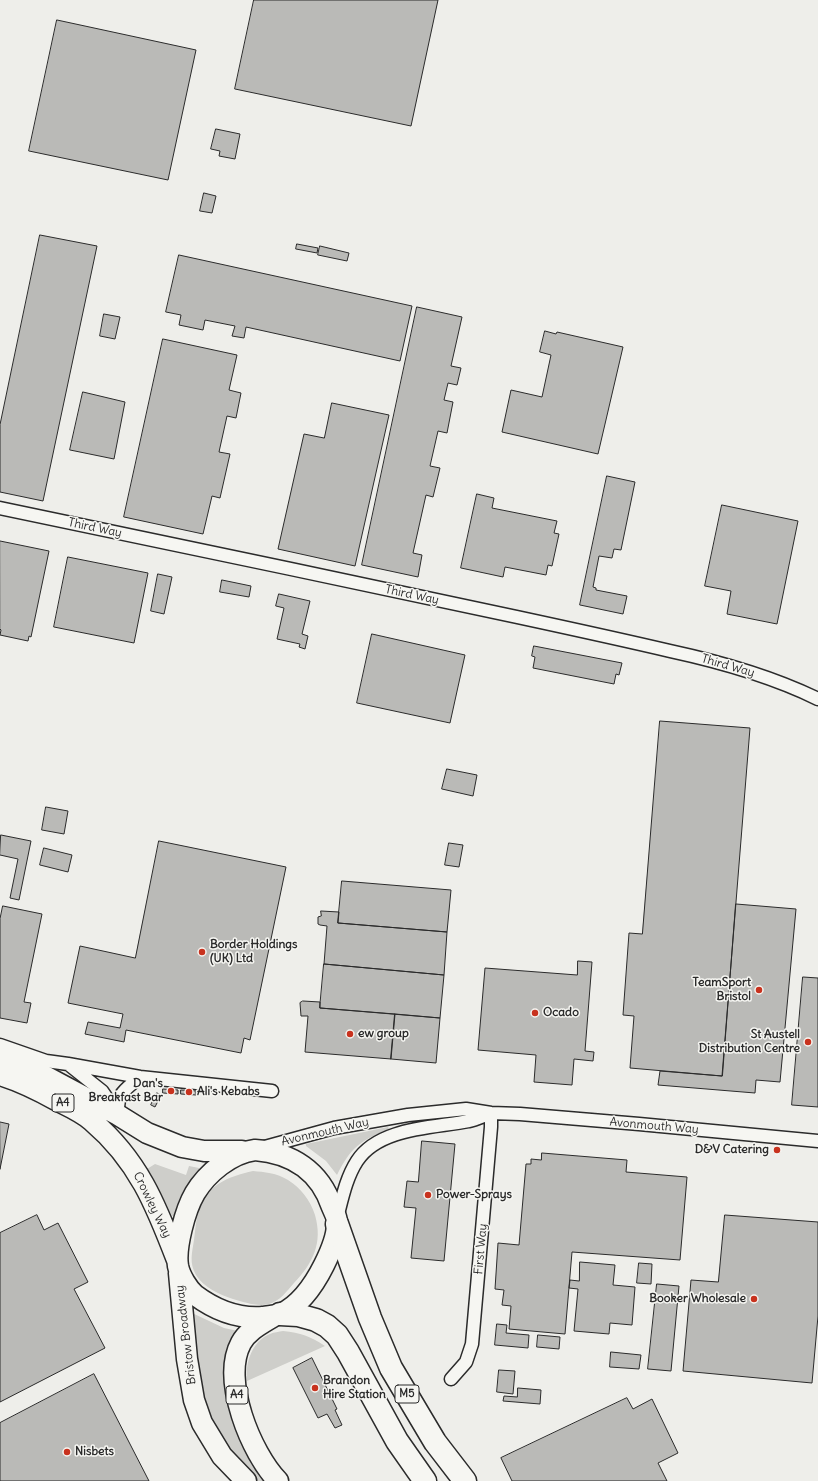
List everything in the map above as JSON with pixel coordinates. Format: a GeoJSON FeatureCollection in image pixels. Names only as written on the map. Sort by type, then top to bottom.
{"type":"FeatureCollection","features":[{"type":"Feature","properties":{"kind":"highway","name":"A4"},"geometry":{"type":"LineString","coordinates":[[0,1058],[45,1076],[118,1115],[147,1133],[182,1147],[219,1152],[251,1151]]}},
{"type":"Feature","properties":{"kind":"highway","name":"Crowley Way"},"geometry":{"type":"LineString","coordinates":[[0,1075],[13,1079],[71,1108],[91,1120],[118,1145],[137,1170],[151,1196],[163,1222],[178,1266]]}},
{"type":"Feature","properties":{"kind":"highway"},"geometry":{"type":"LineString","coordinates":[[251,1151],[269,1151],[297,1162],[313,1175],[324,1189],[337,1222],[329,1255],[318,1276],[298,1302],[277,1315],[250,1318],[236,1315],[210,1305],[193,1293],[186,1283],[178,1266],[179,1247],[185,1220],[195,1193],[226,1161],[251,1151]]}},
{"type":"Feature","properties":{"kind":"highway","name":"M5"},"geometry":{"type":"LineString","coordinates":[[337,1222],[370,1318],[391,1368],[436,1442],[465,1481]]}},
{"type":"Feature","properties":{"kind":"highway","name":"Bristow Broadway"},"geometry":{"type":"LineString","coordinates":[[178,1266],[187,1359],[194,1400],[202,1423],[210,1439],[237,1477]]}},
{"type":"Feature","properties":{"kind":"highway","name":"A4"},"geometry":{"type":"LineString","coordinates":[[277,1315],[248,1333],[241,1343],[237,1355],[236,1386],[242,1420],[253,1444],[270,1474],[278,1481]]}},
{"type":"Feature","properties":{"kind":"highway","name":"M5"},"geometry":{"type":"LineString","coordinates":[[277,1315],[298,1315],[316,1320],[327,1326],[337,1335],[397,1441],[425,1481]]}},
{"type":"Feature","properties":{"kind":"street","name":"Third Way"},"geometry":{"type":"LineString","coordinates":[[0,508],[644,644],[704,659],[773,680],[818,699]]}},
{"type":"Feature","properties":{"kind":"street"},"geometry":{"type":"LineString","coordinates":[[0,1045],[46,1061],[140,1077],[272,1091]]}},
{"type":"Feature","properties":{"kind":"street"},"geometry":{"type":"LineString","coordinates":[[68,1064],[102,1091],[118,1115]]}},
{"type":"Feature","properties":{"kind":"street"},"geometry":{"type":"LineString","coordinates":[[118,1115],[118,1102],[121,1094],[140,1077]]}},
{"type":"Feature","properties":{"kind":"street","name":"Avonmouth Way"},"geometry":{"type":"LineString","coordinates":[[251,1151],[334,1128],[388,1118],[452,1110],[520,1114],[818,1141]]}},
{"type":"Feature","properties":{"kind":"street","name":"Avonmouth Way"},"geometry":{"type":"LineString","coordinates":[[337,1222],[344,1192],[351,1172],[362,1154],[379,1141],[401,1133],[471,1121],[491,1113]]}},
{"type":"Feature","properties":{"kind":"street","name":"First Way"},"geometry":{"type":"LineString","coordinates":[[451,1379],[466,1362],[472,1344],[491,1113]]}},
{"type":"Feature","properties":{"kind":"shaded area"},"geometry":{"type":"Polygon","coordinates":[[[388,1127],[389,1129],[363,1141],[357,1146],[342,1165],[337,1175],[326,1161],[306,1146],[306,1144],[388,1127]]]}},
{"type":"Feature","properties":{"kind":"shaded area"},"geometry":{"type":"Polygon","coordinates":[[[155,1164],[186,1175],[189,1166],[199,1168],[199,1171],[187,1185],[178,1202],[175,1215],[172,1216],[157,1185],[147,1169],[155,1164]]]}},
{"type":"Feature","properties":{"kind":"shaded area"},"geometry":{"type":"Polygon","coordinates":[[[253,1171],[270,1173],[279,1176],[288,1180],[297,1187],[310,1204],[315,1215],[318,1235],[315,1252],[301,1275],[280,1298],[273,1303],[264,1305],[255,1305],[217,1293],[199,1279],[192,1266],[197,1216],[201,1204],[206,1196],[212,1189],[227,1179],[253,1171]]]}},
{"type":"Feature","properties":{"kind":"shaded area"},"geometry":{"type":"Polygon","coordinates":[[[190,1312],[224,1328],[238,1331],[232,1343],[267,1481],[257,1481],[241,1465],[226,1447],[209,1417],[199,1383],[190,1312]]]}},
{"type":"Feature","properties":{"kind":"shaded area"},"geometry":{"type":"Polygon","coordinates":[[[283,1331],[305,1336],[325,1346],[247,1381],[247,1367],[254,1347],[264,1337],[272,1333],[283,1331]]]}},
{"type":"Feature","properties":{"kind":"building"},"geometry":{"type":"Polygon","coordinates":[[[254,0],[438,0],[411,126],[235,89],[254,0]]]}},
{"type":"Feature","properties":{"kind":"building"},"geometry":{"type":"Polygon","coordinates":[[[57,20],[196,50],[168,180],[29,151],[57,20]]]}},
{"type":"Feature","properties":{"kind":"building"},"geometry":{"type":"Polygon","coordinates":[[[216,129],[240,134],[235,159],[219,156],[220,151],[211,149],[216,129]]]}},
{"type":"Feature","properties":{"kind":"building"},"geometry":{"type":"Polygon","coordinates":[[[204,193],[216,196],[212,213],[200,211],[204,193]]]}},
{"type":"Feature","properties":{"kind":"building"},"geometry":{"type":"Polygon","coordinates":[[[40,235],[97,246],[43,501],[0,492],[0,425],[40,235]]]}},
{"type":"Feature","properties":{"kind":"building"},"geometry":{"type":"Polygon","coordinates":[[[297,244],[318,248],[317,253],[296,249],[297,244]]]}},
{"type":"Feature","properties":{"kind":"building"},"geometry":{"type":"Polygon","coordinates":[[[320,246],[349,253],[347,261],[318,255],[320,246]]]}},
{"type":"Feature","properties":{"kind":"building"},"geometry":{"type":"Polygon","coordinates":[[[179,255],[412,306],[400,361],[246,327],[244,338],[232,336],[235,326],[205,320],[203,330],[179,325],[181,315],[166,312],[179,255]]]}},
{"type":"Feature","properties":{"kind":"building"},"geometry":{"type":"Polygon","coordinates":[[[417,307],[462,317],[451,366],[461,368],[457,385],[448,383],[444,400],[453,402],[447,433],[438,431],[430,466],[440,468],[433,497],[426,495],[413,553],[422,555],[418,577],[362,565],[417,307]]]}},
{"type":"Feature","properties":{"kind":"building"},"geometry":{"type":"Polygon","coordinates":[[[104,314],[120,317],[115,339],[100,336],[104,314]]]}},
{"type":"Feature","properties":{"kind":"building"},"geometry":{"type":"Polygon","coordinates":[[[545,331],[556,334],[557,332],[623,347],[598,454],[502,432],[511,390],[542,397],[551,355],[540,352],[545,331]]]}},
{"type":"Feature","properties":{"kind":"building"},"geometry":{"type":"Polygon","coordinates":[[[163,339],[237,355],[229,390],[241,393],[236,418],[227,416],[219,452],[230,454],[220,498],[212,496],[203,534],[124,517],[163,339]]]}},
{"type":"Feature","properties":{"kind":"building"},"geometry":{"type":"Polygon","coordinates":[[[83,392],[125,402],[114,459],[70,450],[83,392]]]}},
{"type":"Feature","properties":{"kind":"building"},"geometry":{"type":"Polygon","coordinates":[[[332,403],[389,415],[355,566],[278,549],[304,434],[324,438],[332,403]]]}},
{"type":"Feature","properties":{"kind":"building"},"geometry":{"type":"Polygon","coordinates":[[[607,476],[635,482],[621,550],[614,549],[612,558],[599,556],[593,587],[596,588],[596,590],[627,596],[623,614],[580,605],[607,476]]]}},
{"type":"Feature","properties":{"kind":"building"},"geometry":{"type":"Polygon","coordinates":[[[477,494],[494,498],[492,508],[557,521],[554,533],[559,534],[552,566],[548,565],[546,575],[505,567],[503,577],[461,568],[477,494]]]}},
{"type":"Feature","properties":{"kind":"building"},"geometry":{"type":"Polygon","coordinates":[[[722,505],[798,521],[777,624],[727,614],[731,591],[705,586],[722,505]]]}},
{"type":"Feature","properties":{"kind":"building"},"geometry":{"type":"Polygon","coordinates":[[[0,541],[49,551],[31,637],[29,636],[28,641],[0,635],[0,541]]]}},
{"type":"Feature","properties":{"kind":"building"},"geometry":{"type":"Polygon","coordinates":[[[68,557],[148,573],[134,643],[54,627],[68,557]]]}},
{"type":"Feature","properties":{"kind":"building"},"geometry":{"type":"Polygon","coordinates":[[[158,574],[172,577],[164,614],[151,611],[158,574]]]}},
{"type":"Feature","properties":{"kind":"building"},"geometry":{"type":"Polygon","coordinates":[[[222,580],[251,586],[249,597],[220,592],[222,580]]]}},
{"type":"Feature","properties":{"kind":"building"},"geometry":{"type":"Polygon","coordinates":[[[279,594],[310,601],[302,634],[308,636],[305,649],[299,647],[300,644],[277,639],[284,608],[276,606],[279,594]]]}},
{"type":"Feature","properties":{"kind":"building"},"geometry":{"type":"Polygon","coordinates":[[[372,634],[465,655],[450,723],[357,703],[372,634]]]}},
{"type":"Feature","properties":{"kind":"building"},"geometry":{"type":"Polygon","coordinates":[[[534,646],[622,663],[619,675],[616,674],[614,684],[533,668],[535,657],[532,656],[534,646]]]}},
{"type":"Feature","properties":{"kind":"building"},"geometry":{"type":"Polygon","coordinates":[[[660,721],[750,728],[722,1076],[630,1068],[634,1016],[623,1015],[629,933],[642,934],[660,721]]]}},
{"type":"Feature","properties":{"kind":"building"},"geometry":{"type":"Polygon","coordinates":[[[447,769],[477,775],[473,796],[442,789],[447,769]]]}},
{"type":"Feature","properties":{"kind":"building"},"geometry":{"type":"Polygon","coordinates":[[[46,807],[68,811],[64,834],[42,830],[46,807]]]}},
{"type":"Feature","properties":{"kind":"building"},"geometry":{"type":"Polygon","coordinates":[[[1,835],[31,841],[19,900],[10,898],[18,859],[0,855],[1,835]]]}},
{"type":"Feature","properties":{"kind":"building","name":"Border Holdings (UK) Ltd"},"geometry":{"type":"Polygon","coordinates":[[[159,841],[286,867],[250,1040],[244,1038],[241,1053],[126,1030],[124,1042],[85,1034],[88,1022],[120,1028],[123,1014],[68,1003],[80,946],[135,958],[159,841]]]}},
{"type":"Feature","properties":{"kind":"building"},"geometry":{"type":"Polygon","coordinates":[[[449,843],[463,845],[459,867],[445,865],[449,843]]]}},
{"type":"Feature","properties":{"kind":"building"},"geometry":{"type":"Polygon","coordinates":[[[44,848],[72,855],[68,872],[40,865],[44,848]]]}},
{"type":"Feature","properties":{"kind":"building"},"geometry":{"type":"Polygon","coordinates":[[[342,881],[451,890],[447,932],[338,923],[342,881]]]}},
{"type":"Feature","properties":{"kind":"building","name":"TeamSport Bristol"},"geometry":{"type":"Polygon","coordinates":[[[736,904],[796,909],[780,1082],[756,1080],[755,1093],[658,1085],[660,1071],[722,1076],[736,904]]]}},
{"type":"Feature","properties":{"kind":"building"},"geometry":{"type":"Polygon","coordinates":[[[3,906],[42,914],[24,1002],[31,1003],[27,1023],[0,1018],[0,919],[3,906]]]}},
{"type":"Feature","properties":{"kind":"building"},"geometry":{"type":"Polygon","coordinates":[[[321,911],[339,912],[338,923],[447,932],[444,975],[324,964],[327,926],[318,924],[318,917],[321,916],[321,911]]]}},
{"type":"Feature","properties":{"kind":"building","name":"Ocado"},"geometry":{"type":"Polygon","coordinates":[[[578,961],[592,962],[585,1051],[594,1052],[593,1061],[574,1059],[572,1085],[534,1082],[536,1055],[478,1050],[485,968],[577,975],[578,961]]]}},
{"type":"Feature","properties":{"kind":"building"},"geometry":{"type":"Polygon","coordinates":[[[324,964],[444,975],[440,1018],[320,1008],[324,964]]]}},
{"type":"Feature","properties":{"kind":"building","name":"St Austell Distribution Centre"},"geometry":{"type":"Polygon","coordinates":[[[803,977],[818,978],[818,1107],[792,1105],[803,977]]]}},
{"type":"Feature","properties":{"kind":"building","name":"ew group"},"geometry":{"type":"Polygon","coordinates":[[[303,1001],[320,1002],[320,1008],[395,1014],[391,1059],[305,1052],[308,1016],[301,1016],[300,1003],[303,1001]]]}},
{"type":"Feature","properties":{"kind":"building"},"geometry":{"type":"Polygon","coordinates":[[[395,1014],[440,1018],[436,1063],[391,1059],[395,1014]]]}},
{"type":"Feature","properties":{"kind":"building","name":"Dan's Breakfast Bar"},"geometry":{"type":"Polygon","coordinates":[[[163,1089],[178,1090],[178,1094],[163,1093],[163,1089]]]}},
{"type":"Feature","properties":{"kind":"building","name":"Ali's Kebabs"},"geometry":{"type":"Polygon","coordinates":[[[181,1090],[196,1091],[196,1095],[181,1094],[181,1090]]]}},
{"type":"Feature","properties":{"kind":"building"},"geometry":{"type":"Polygon","coordinates":[[[157,1093],[161,1095],[155,1107],[151,1105],[157,1093]]]}},
{"type":"Feature","properties":{"kind":"building"},"geometry":{"type":"Polygon","coordinates":[[[0,1122],[9,1124],[0,1169],[0,1122]]]}},
{"type":"Feature","properties":{"kind":"building","name":"Power-Sprays"},"geometry":{"type":"Polygon","coordinates":[[[422,1141],[455,1144],[444,1261],[411,1258],[416,1208],[404,1207],[407,1181],[418,1182],[422,1141]]]}},
{"type":"Feature","properties":{"kind":"building"},"geometry":{"type":"Polygon","coordinates":[[[542,1153],[627,1160],[626,1172],[687,1177],[680,1260],[572,1252],[565,1334],[509,1329],[511,1306],[502,1305],[504,1290],[495,1289],[498,1243],[519,1245],[526,1164],[531,1164],[531,1159],[541,1160],[542,1153]]]}},
{"type":"Feature","properties":{"kind":"building"},"geometry":{"type":"Polygon","coordinates":[[[37,1215],[44,1230],[58,1223],[88,1282],[74,1289],[105,1348],[0,1402],[0,1233],[37,1215]]]}},
{"type":"Feature","properties":{"kind":"building","name":"Booker Wholesale"},"geometry":{"type":"Polygon","coordinates":[[[725,1215],[818,1222],[818,1316],[812,1383],[683,1371],[691,1280],[718,1282],[725,1215]]]}},
{"type":"Feature","properties":{"kind":"building"},"geometry":{"type":"Polygon","coordinates":[[[580,1262],[615,1265],[613,1285],[635,1287],[632,1325],[610,1323],[609,1334],[574,1331],[578,1289],[569,1288],[570,1280],[579,1281],[580,1262]]]}},
{"type":"Feature","properties":{"kind":"building"},"geometry":{"type":"Polygon","coordinates":[[[639,1263],[652,1264],[651,1284],[637,1283],[639,1263]]]}},
{"type":"Feature","properties":{"kind":"building"},"geometry":{"type":"Polygon","coordinates":[[[657,1284],[679,1286],[671,1371],[648,1369],[657,1284]]]}},
{"type":"Feature","properties":{"kind":"building"},"geometry":{"type":"Polygon","coordinates":[[[497,1324],[507,1325],[506,1333],[529,1335],[528,1348],[495,1345],[497,1324]]]}},
{"type":"Feature","properties":{"kind":"building"},"geometry":{"type":"Polygon","coordinates":[[[538,1335],[560,1337],[559,1349],[537,1347],[538,1335]]]}},
{"type":"Feature","properties":{"kind":"building"},"geometry":{"type":"Polygon","coordinates":[[[611,1352],[641,1355],[639,1369],[610,1367],[611,1352]]]}},
{"type":"Feature","properties":{"kind":"building","name":"Brandon Hire Station"},"geometry":{"type":"Polygon","coordinates":[[[312,1358],[337,1409],[335,1410],[342,1425],[335,1428],[327,1414],[318,1418],[293,1368],[312,1358]]]}},
{"type":"Feature","properties":{"kind":"building"},"geometry":{"type":"Polygon","coordinates":[[[499,1370],[515,1371],[513,1394],[497,1392],[499,1370]]]}},
{"type":"Feature","properties":{"kind":"building","name":"Nisbets"},"geometry":{"type":"Polygon","coordinates":[[[94,1374],[149,1481],[0,1481],[0,1423],[94,1374]]]}},
{"type":"Feature","properties":{"kind":"building"},"geometry":{"type":"Polygon","coordinates":[[[518,1388],[541,1390],[540,1404],[503,1401],[504,1396],[517,1397],[518,1388]]]}},
{"type":"Feature","properties":{"kind":"building"},"geometry":{"type":"Polygon","coordinates":[[[627,1398],[633,1409],[652,1399],[678,1453],[658,1463],[667,1481],[512,1481],[501,1458],[627,1398]]]}},
{"type":"Feature","properties":{"kind":"place","name":"Border Holdings (UK) Ltd"},"geometry":{"type":"Point","coordinates":[202,952]}},
{"type":"Feature","properties":{"kind":"place","name":"TeamSport Bristol"},"geometry":{"type":"Point","coordinates":[759,990]}},
{"type":"Feature","properties":{"kind":"place","name":"Ocado"},"geometry":{"type":"Point","coordinates":[535,1013]}},
{"type":"Feature","properties":{"kind":"place","name":"ew group"},"geometry":{"type":"Point","coordinates":[350,1034]}},
{"type":"Feature","properties":{"kind":"place","name":"St Austell Distribution Centre"},"geometry":{"type":"Point","coordinates":[808,1042]}},
{"type":"Feature","properties":{"kind":"place","name":"Dan's Breakfast Bar"},"geometry":{"type":"Point","coordinates":[171,1091]}},
{"type":"Feature","properties":{"kind":"place","name":"Ali's Kebabs"},"geometry":{"type":"Point","coordinates":[189,1092]}},
{"type":"Feature","properties":{"kind":"place","name":"D&V Catering"},"geometry":{"type":"Point","coordinates":[777,1150]}},
{"type":"Feature","properties":{"kind":"place","name":"Power-Sprays"},"geometry":{"type":"Point","coordinates":[428,1195]}},
{"type":"Feature","properties":{"kind":"place","name":"Booker Wholesale"},"geometry":{"type":"Point","coordinates":[754,1299]}},
{"type":"Feature","properties":{"kind":"place","name":"Brandon Hire Station"},"geometry":{"type":"Point","coordinates":[315,1388]}},
{"type":"Feature","properties":{"kind":"place","name":"Nisbets"},"geometry":{"type":"Point","coordinates":[67,1452]}}]}
